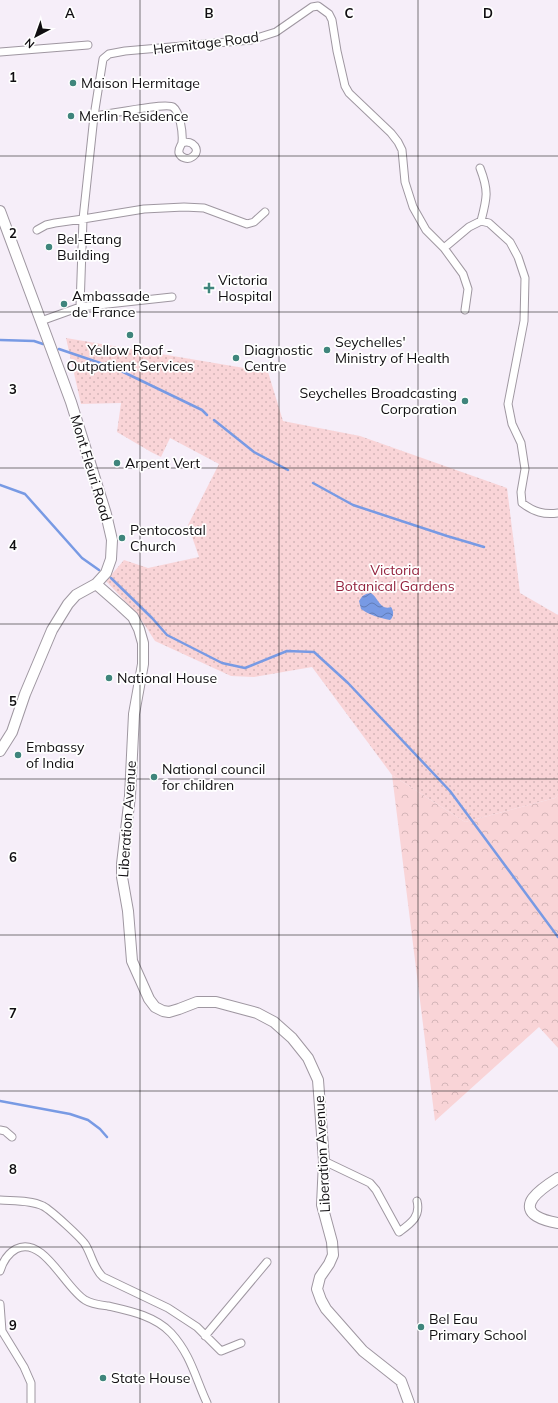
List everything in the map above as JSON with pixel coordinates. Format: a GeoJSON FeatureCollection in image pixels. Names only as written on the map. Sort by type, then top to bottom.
{"type":"FeatureCollection","features":[{"type":"Feature","properties":{"kind":"main road","name":"Mont Fleuri Road"},"geometry":{"type":"LineString","coordinates":[[0,211],[71,402],[106,514],[112,540],[111,559],[106,573],[96,584],[76,595],[68,604],[52,630],[25,694],[12,732],[0,751]]}},
{"type":"Feature","properties":{"kind":"main road","name":"Liberation Avenue"},"geometry":{"type":"LineString","coordinates":[[96,584],[133,617],[139,629],[143,643],[144,664],[134,714],[130,796],[122,864],[122,877],[128,911],[132,961],[155,1007],[169,1012],[197,1002],[216,1002],[257,1012],[274,1022],[292,1038],[308,1058],[318,1080],[324,1161],[322,1205],[332,1242],[333,1255],[320,1277],[318,1289],[320,1300],[326,1310],[359,1347],[401,1381],[409,1403]]}},
{"type":"Feature","properties":{"kind":"main road"},"geometry":{"type":"LineString","coordinates":[[558,1178],[538,1192],[531,1202],[533,1213],[542,1220],[558,1223]]}},
{"type":"Feature","properties":{"kind":"street","name":"Hermitage Road"},"geometry":{"type":"LineString","coordinates":[[80,308],[83,219],[94,116],[103,59],[109,54],[251,40],[276,32],[319,3],[329,14],[332,20],[345,86],[349,93],[391,133],[398,142],[402,150],[405,182],[413,207],[426,230],[444,248],[462,274],[468,289],[465,310]]}},
{"type":"Feature","properties":{"kind":"street"},"geometry":{"type":"LineString","coordinates":[[0,52],[88,45]]}},
{"type":"Feature","properties":{"kind":"street"},"geometry":{"type":"LineString","coordinates":[[94,116],[153,107],[172,107],[176,111],[181,123],[182,143]]}},
{"type":"Feature","properties":{"kind":"street"},"geometry":{"type":"LineString","coordinates":[[480,168],[486,185],[486,203],[481,221]]}},
{"type":"Feature","properties":{"kind":"street"},"geometry":{"type":"LineString","coordinates":[[36,230],[46,224],[55,222],[144,209],[184,207],[204,208],[247,224],[254,222],[266,212]]}},
{"type":"Feature","properties":{"kind":"street"},"geometry":{"type":"LineString","coordinates":[[444,248],[469,227],[481,221],[489,223],[510,242],[518,257],[525,278],[524,321],[508,404],[512,424],[521,443],[525,468],[521,492],[522,503],[531,510],[544,513],[558,513]]}},
{"type":"Feature","properties":{"kind":"street"},"geometry":{"type":"LineString","coordinates":[[41,321],[80,308],[172,297]]}},
{"type":"Feature","properties":{"kind":"street"},"geometry":{"type":"LineString","coordinates":[[0,1130],[5,1131],[12,1137]]}},
{"type":"Feature","properties":{"kind":"street"},"geometry":{"type":"LineString","coordinates":[[324,1161],[370,1183],[376,1190],[399,1232],[415,1218],[418,1211],[417,1201]]}},
{"type":"Feature","properties":{"kind":"street"},"geometry":{"type":"LineString","coordinates":[[0,1200],[26,1202],[43,1206],[83,1242],[96,1269],[103,1277],[168,1308],[197,1327],[221,1351],[241,1343]]}},
{"type":"Feature","properties":{"kind":"street"},"geometry":{"type":"LineString","coordinates":[[0,1270],[4,1260],[11,1252],[19,1248],[28,1247],[39,1251],[49,1260],[76,1294],[86,1301],[138,1314],[158,1323],[170,1332],[184,1348],[207,1403]]}},
{"type":"Feature","properties":{"kind":"street"},"geometry":{"type":"LineString","coordinates":[[206,1336],[267,1262]]}},
{"type":"Feature","properties":{"kind":"street"},"geometry":{"type":"LineString","coordinates":[[0,1304],[2,1331],[24,1367],[31,1383],[31,1403]]}},
{"type":"Feature","properties":{"kind":"green space","name":"Victoria Botanical Gardens"},"geometry":{"type":"Polygon","coordinates":[[[66,338],[268,372],[283,421],[360,436],[507,488],[520,593],[558,615],[558,794],[555,798],[465,822],[392,775],[312,667],[254,677],[231,676],[155,641],[139,616],[106,581],[124,560],[148,568],[199,557],[188,525],[219,464],[170,438],[161,457],[117,432],[121,403],[81,404],[66,338]]]}},
{"type":"Feature","properties":{"kind":"green space"},"geometry":{"type":"Polygon","coordinates":[[[392,775],[465,822],[555,798],[558,794],[558,1048],[539,1027],[435,1121],[392,775]]]}},
{"type":"Feature","properties":{"kind":"water"},"geometry":{"type":"Polygon","coordinates":[[[371,593],[384,607],[391,607],[393,614],[390,620],[375,616],[361,609],[359,601],[364,595],[371,593]]]}},
{"type":"Feature","properties":{"kind":"waterway"},"geometry":{"type":"LineString","coordinates":[[0,340],[34,341],[43,344]]}},
{"type":"Feature","properties":{"kind":"waterway"},"geometry":{"type":"LineString","coordinates":[[59,349],[115,368],[202,410],[207,415]]}},
{"type":"Feature","properties":{"kind":"waterway"},"geometry":{"type":"LineString","coordinates":[[214,420],[254,452],[288,470]]}},
{"type":"Feature","properties":{"kind":"waterway"},"geometry":{"type":"LineString","coordinates":[[313,483],[353,505],[484,547]]}},
{"type":"Feature","properties":{"kind":"waterway"},"geometry":{"type":"LineString","coordinates":[[0,485],[25,494],[82,558],[99,570]]}},
{"type":"Feature","properties":{"kind":"waterway"},"geometry":{"type":"LineString","coordinates":[[111,578],[152,618],[167,635],[222,663],[245,668],[287,651],[314,652],[348,683],[450,791],[558,937]]}},
{"type":"Feature","properties":{"kind":"waterway"},"geometry":{"type":"LineString","coordinates":[[0,1101],[70,1114],[88,1120],[100,1129],[107,1137]]}},
{"type":"Feature","properties":{"kind":"place","name":"Maison Hermitage"},"geometry":{"type":"Point","coordinates":[73,83]}},
{"type":"Feature","properties":{"kind":"place","name":"Merlin Residence"},"geometry":{"type":"Point","coordinates":[71,116]}},
{"type":"Feature","properties":{"kind":"place","name":"Bel-Etang Building"},"geometry":{"type":"Point","coordinates":[49,247]}},
{"type":"Feature","properties":{"kind":"place","name":"Victoria Hospital"},"geometry":{"type":"Point","coordinates":[209,288]}},
{"type":"Feature","properties":{"kind":"place","name":"Ambassade de France"},"geometry":{"type":"Point","coordinates":[64,304]}},
{"type":"Feature","properties":{"kind":"place","name":"Yellow Roof - Outpatient Services"},"geometry":{"type":"Point","coordinates":[130,335]}},
{"type":"Feature","properties":{"kind":"place","name":"Seychelles' Ministry of Health"},"geometry":{"type":"Point","coordinates":[327,350]}},
{"type":"Feature","properties":{"kind":"place","name":"Diagnostic Centre"},"geometry":{"type":"Point","coordinates":[236,358]}},
{"type":"Feature","properties":{"kind":"place","name":"Seychelles Broadcasting Corporation"},"geometry":{"type":"Point","coordinates":[465,401]}},
{"type":"Feature","properties":{"kind":"place","name":"Arpent Vert"},"geometry":{"type":"Point","coordinates":[117,463]}},
{"type":"Feature","properties":{"kind":"place","name":"Pentocostal Church"},"geometry":{"type":"Point","coordinates":[122,538]}},
{"type":"Feature","properties":{"kind":"place","name":"National House"},"geometry":{"type":"Point","coordinates":[109,678]}},
{"type":"Feature","properties":{"kind":"place","name":"Embassy of India"},"geometry":{"type":"Point","coordinates":[18,755]}},
{"type":"Feature","properties":{"kind":"place","name":"National council for children"},"geometry":{"type":"Point","coordinates":[154,777]}},
{"type":"Feature","properties":{"kind":"place","name":"Bel Eau Primary School"},"geometry":{"type":"Point","coordinates":[421,1327]}},
{"type":"Feature","properties":{"kind":"place","name":"State House"},"geometry":{"type":"Point","coordinates":[103,1378]}}]}
